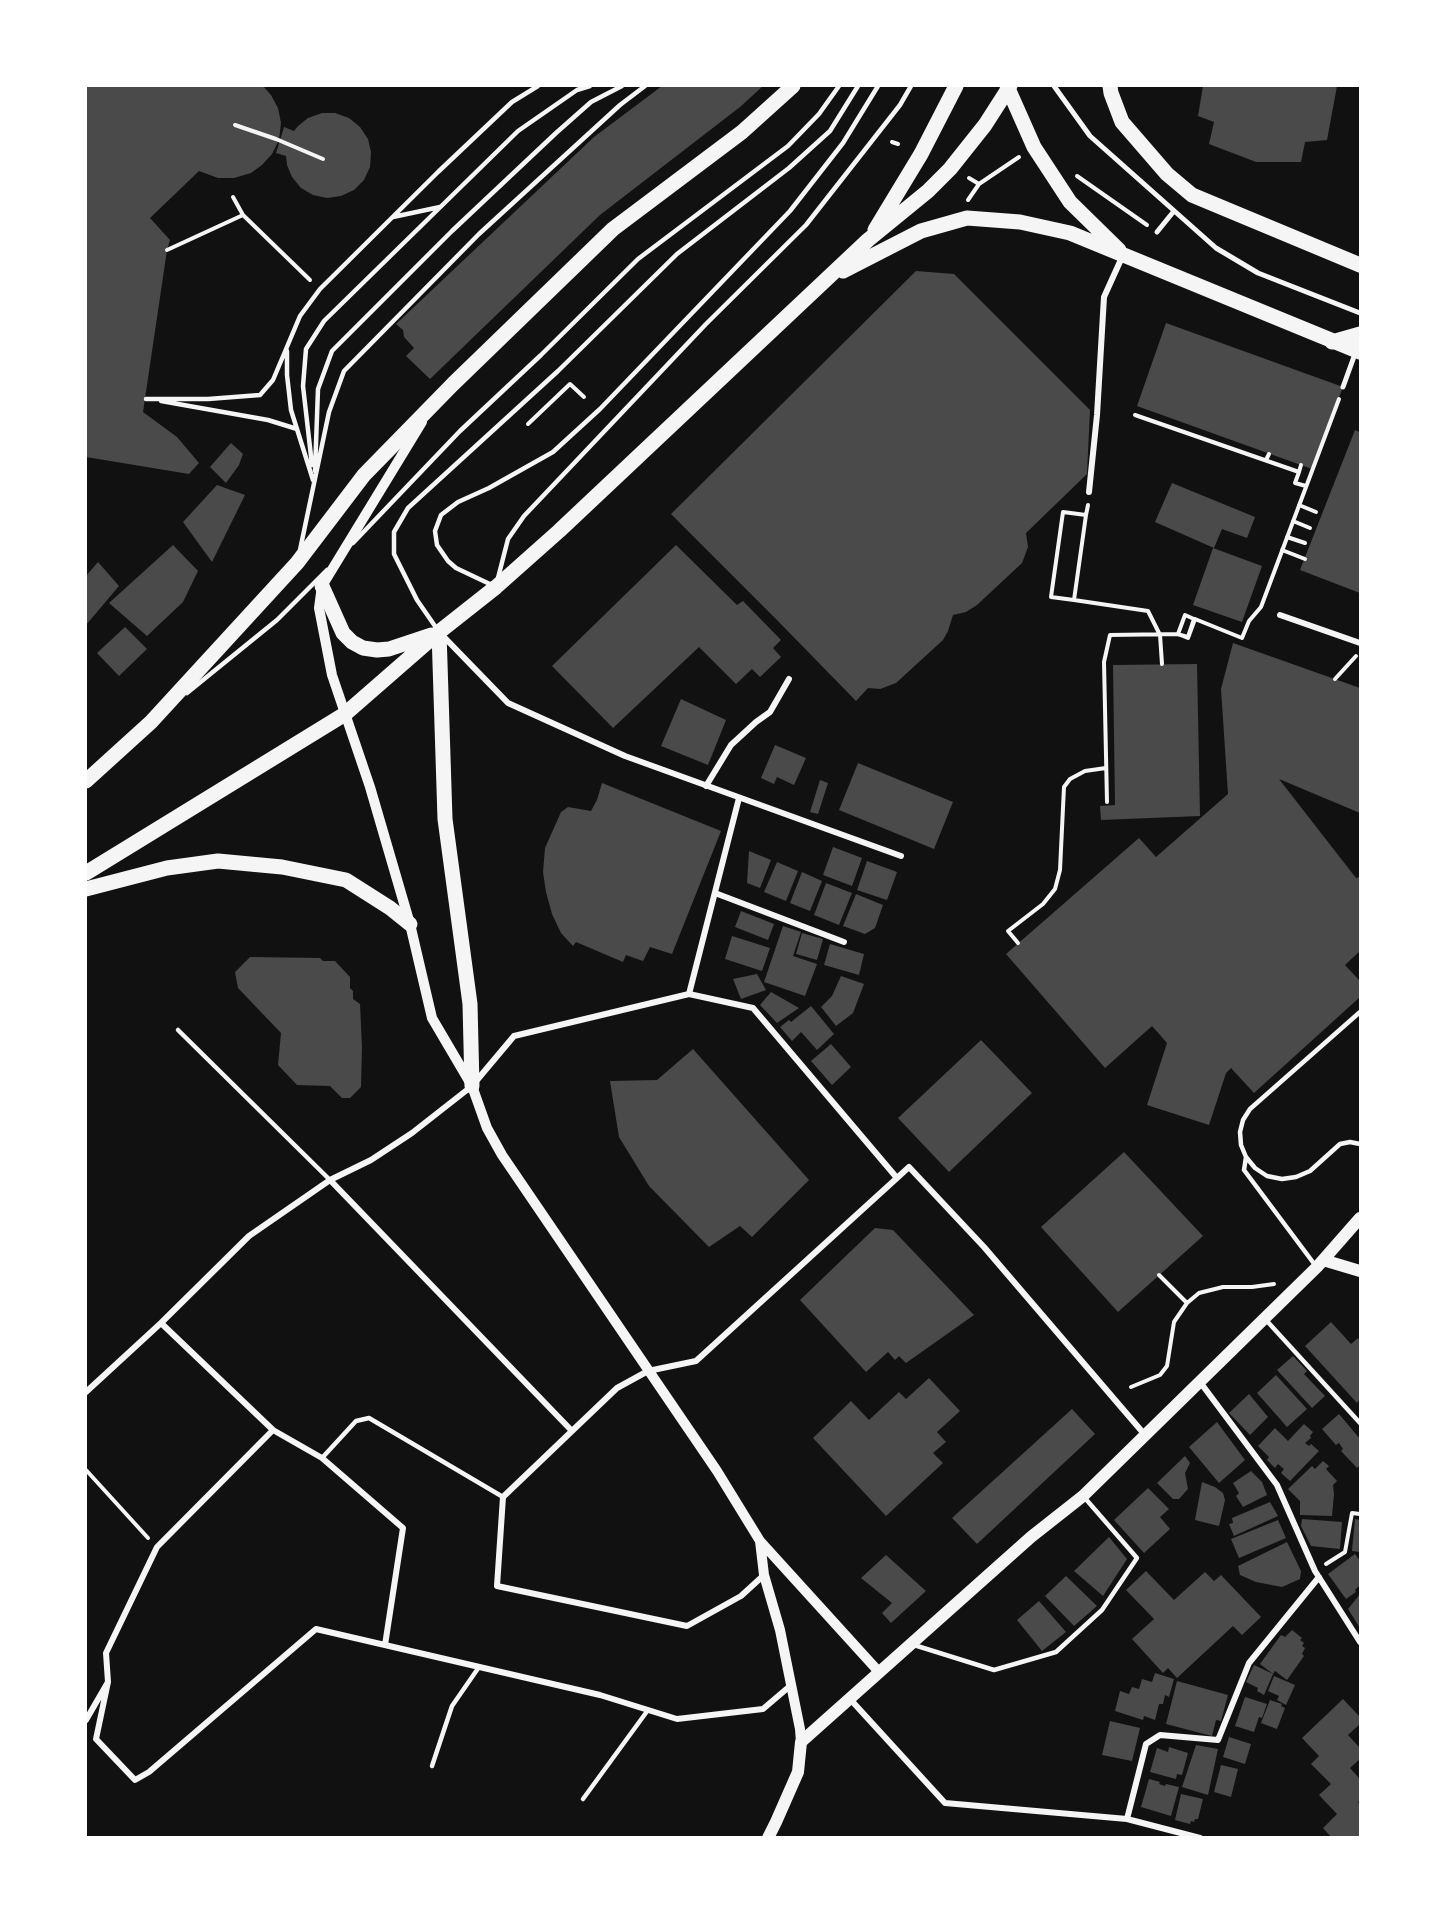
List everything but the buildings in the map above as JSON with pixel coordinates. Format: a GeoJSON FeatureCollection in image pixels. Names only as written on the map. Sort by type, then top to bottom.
{"type":"FeatureCollection","features":[{"type":"Feature","properties":{"kind":"main road"},"geometry":{"type":"LineString","coordinates":[[86,781],[151,722],[297,563],[364,475],[433,404],[613,229],[742,132],[793,86]]}},
{"type":"Feature","properties":{"kind":"main road"},"geometry":{"type":"LineString","coordinates":[[868,240],[921,154],[956,86]]}},
{"type":"Feature","properties":{"kind":"main road"},"geometry":{"type":"LineString","coordinates":[[1110,86],[1122,122],[1167,174],[1192,195],[1360,265]]}},
{"type":"Feature","properties":{"kind":"main road"},"geometry":{"type":"LineString","coordinates":[[86,873],[345,714],[439,632],[496,587],[560,531],[868,240],[928,191],[950,169],[985,125],[1009,87]]}},
{"type":"Feature","properties":{"kind":"main road"},"geometry":{"type":"LineString","coordinates":[[1009,87],[1034,147],[1070,202],[1123,255]]}},
{"type":"Feature","properties":{"kind":"main road"},"geometry":{"type":"LineString","coordinates":[[824,281],[921,231],[967,218],[1020,222],[1070,233],[1360,352]]}},
{"type":"Feature","properties":{"kind":"main road"},"geometry":{"type":"LineString","coordinates":[[1332,342],[1360,334]]}},
{"type":"Feature","properties":{"kind":"main road"},"geometry":{"type":"LineString","coordinates":[[322,586],[344,633],[352,642],[363,648],[389,649],[439,632]]}},
{"type":"Feature","properties":{"kind":"main road"},"geometry":{"type":"LineString","coordinates":[[439,632],[445,819],[470,1004],[472,1086]]}},
{"type":"Feature","properties":{"kind":"main road"},"geometry":{"type":"LineString","coordinates":[[86,889],[167,868],[218,861],[282,867],[346,880],[390,908],[410,924]]}},
{"type":"Feature","properties":{"kind":"main road"},"geometry":{"type":"LineString","coordinates":[[770,1836],[798,1772],[801,1742],[1031,1536],[1083,1496],[1320,1264],[1360,1218]]}},
{"type":"Feature","properties":{"kind":"main road"},"geometry":{"type":"LineString","coordinates":[[1320,1264],[1360,1271]]}},
{"type":"Feature","properties":{"kind":"street"},"geometry":{"type":"LineString","coordinates":[[1054,86],[1090,136],[1216,248],[1258,273],[1360,313]]}},
{"type":"Feature","properties":{"kind":"street"},"geometry":{"type":"LineString","coordinates":[[1157,232],[1174,211]]}},
{"type":"Feature","properties":{"kind":"street"},"geometry":{"type":"LineString","coordinates":[[1089,492],[1104,297],[1123,255]]}},
{"type":"Feature","properties":{"kind":"street"},"geometry":{"type":"LineString","coordinates":[[1343,387],[1360,340]]}},
{"type":"Feature","properties":{"kind":"street"},"geometry":{"type":"LineString","coordinates":[[433,404],[322,586],[319,608],[332,675],[370,787],[410,924],[432,1018],[472,1086],[487,1128],[502,1155],[717,1471],[760,1541],[879,1672]]}},
{"type":"Feature","properties":{"kind":"street"},"geometry":{"type":"LineString","coordinates":[[1280,615],[1360,643]]}},
{"type":"Feature","properties":{"kind":"street"},"geometry":{"type":"LineString","coordinates":[[439,632],[508,703],[625,756],[901,856]]}},
{"type":"Feature","properties":{"kind":"street"},"geometry":{"type":"LineString","coordinates":[[706,786],[731,745],[770,712],[789,679]]}},
{"type":"Feature","properties":{"kind":"street"},"geometry":{"type":"LineString","coordinates":[[689,994],[740,798]]}},
{"type":"Feature","properties":{"kind":"street"},"geometry":{"type":"LineString","coordinates":[[715,893],[844,942]]}},
{"type":"Feature","properties":{"kind":"street"},"geometry":{"type":"LineString","coordinates":[[86,1392],[161,1323],[249,1236],[330,1180],[371,1160],[412,1133],[472,1086],[514,1036],[689,994],[753,1008],[897,1178]]}},
{"type":"Feature","properties":{"kind":"street"},"geometry":{"type":"LineString","coordinates":[[764,1575],[741,1596],[687,1626],[497,1586],[502,1497],[617,1388],[648,1371],[696,1361],[909,1167],[984,1247],[1145,1435]]}},
{"type":"Feature","properties":{"kind":"street"},"geometry":{"type":"LineString","coordinates":[[330,1180],[572,1431]]}},
{"type":"Feature","properties":{"kind":"street"},"geometry":{"type":"LineString","coordinates":[[161,1323],[273,1430],[322,1458],[403,1528],[385,1645]]}},
{"type":"Feature","properties":{"kind":"street"},"geometry":{"type":"LineString","coordinates":[[1200,1382],[1277,1485],[1315,1571],[1360,1642]]}},
{"type":"Feature","properties":{"kind":"street"},"geometry":{"type":"LineString","coordinates":[[273,1430],[157,1547],[106,1653],[108,1682],[96,1739],[135,1780],[149,1772],[316,1629],[600,1695],[677,1719],[763,1709],[790,1686]]}},
{"type":"Feature","properties":{"kind":"street"},"geometry":{"type":"LineString","coordinates":[[760,1541],[764,1575],[780,1630],[801,1742]]}},
{"type":"Feature","properties":{"kind":"street"},"geometry":{"type":"LineString","coordinates":[[1127,1819],[1146,1744],[1160,1735],[1218,1740],[1249,1663],[1319,1577]]}},
{"type":"Feature","properties":{"kind":"street"},"geometry":{"type":"LineString","coordinates":[[86,1720],[108,1682]]}},
{"type":"Feature","properties":{"kind":"street"},"geometry":{"type":"LineString","coordinates":[[850,1698],[945,1803],[1127,1819],[1200,1838]]}},
{"type":"Feature","properties":{"kind":"lane"},"geometry":{"type":"LineString","coordinates":[[297,429],[267,420],[146,399],[208,399],[260,395],[273,380],[300,316],[320,289],[512,102],[538,86]]}},
{"type":"Feature","properties":{"kind":"lane"},"geometry":{"type":"LineString","coordinates":[[314,483],[303,386],[306,349],[324,321],[518,131],[577,90],[590,86]]}},
{"type":"Feature","properties":{"kind":"lane"},"geometry":{"type":"LineString","coordinates":[[314,483],[318,389],[332,351],[452,231],[555,133],[591,102],[622,86]]}},
{"type":"Feature","properties":{"kind":"lane"},"geometry":{"type":"LineString","coordinates":[[297,563],[329,412],[344,371],[479,234],[620,105],[645,86]]}},
{"type":"Feature","properties":{"kind":"lane"},"geometry":{"type":"LineString","coordinates":[[151,722],[277,620],[460,431],[541,356],[638,259],[788,146],[819,114],[839,86]]}},
{"type":"Feature","properties":{"kind":"lane"},"geometry":{"type":"LineString","coordinates":[[439,632],[417,600],[394,554],[394,532],[408,508],[558,371],[677,254],[789,168],[830,131],[858,86]]}},
{"type":"Feature","properties":{"kind":"lane"},"geometry":{"type":"LineString","coordinates":[[878,86],[843,143],[790,211],[600,409],[553,452],[489,488],[458,502],[441,515],[435,531],[436,545],[448,561],[456,568],[496,587],[508,539],[524,516],[706,324],[806,225],[900,105],[911,86]]}},
{"type":"Feature","properties":{"kind":"lane"},"geometry":{"type":"LineString","coordinates":[[393,218],[440,207]]}},
{"type":"Feature","properties":{"kind":"lane"},"geometry":{"type":"LineString","coordinates":[[287,347],[291,410],[314,483]]}},
{"type":"Feature","properties":{"kind":"lane"},"geometry":{"type":"LineString","coordinates":[[1360,1012],[1250,1109],[1240,1132],[1241,1145],[1246,1157],[1255,1168],[1268,1176],[1282,1179],[1296,1178],[1310,1171],[1340,1144],[1350,1142],[1360,1144]]}},
{"type":"Feature","properties":{"kind":"lane"},"geometry":{"type":"LineString","coordinates":[[178,1030],[330,1180]]}},
{"type":"Feature","properties":{"kind":"lane"},"geometry":{"type":"LineString","coordinates":[[1246,1157],[1244,1170],[1320,1264]]}},
{"type":"Feature","properties":{"kind":"lane"},"geometry":{"type":"LineString","coordinates":[[1265,1318],[1360,1423]]}},
{"type":"Feature","properties":{"kind":"lane"},"geometry":{"type":"LineString","coordinates":[[322,1458],[356,1421],[369,1418],[502,1497]]}},
{"type":"Feature","properties":{"kind":"lane"},"geometry":{"type":"LineString","coordinates":[[911,1645],[994,1670],[1056,1652],[1102,1610],[1137,1558],[1083,1496]]}},
{"type":"Feature","properties":{"kind":"lane"},"geometry":{"type":"LineString","coordinates":[[432,1766],[452,1706],[479,1667]]}},
{"type":"Feature","properties":{"kind":"lane"},"geometry":{"type":"LineString","coordinates":[[583,1799],[648,1710]]}},
{"type":"Feature","properties":{"kind":"path"},"geometry":{"type":"LineString","coordinates":[[235,125],[323,159]]}},
{"type":"Feature","properties":{"kind":"path"},"geometry":{"type":"LineString","coordinates":[[892,142],[898,144]]}},
{"type":"Feature","properties":{"kind":"path"},"geometry":{"type":"LineString","coordinates":[[967,201],[980,184],[1023,155]]}},
{"type":"Feature","properties":{"kind":"path"},"geometry":{"type":"LineString","coordinates":[[1073,174],[1157,232]]}},
{"type":"Feature","properties":{"kind":"path"},"geometry":{"type":"LineString","coordinates":[[969,178],[980,184]]}},
{"type":"Feature","properties":{"kind":"path"},"geometry":{"type":"LineString","coordinates":[[233,197],[243,215],[306,277]]}},
{"type":"Feature","properties":{"kind":"path"},"geometry":{"type":"LineString","coordinates":[[166,250],[243,215]]}},
{"type":"Feature","properties":{"kind":"path"},"geometry":{"type":"LineString","coordinates":[[528,424],[570,384],[584,397]]}},
{"type":"Feature","properties":{"kind":"path"},"geometry":{"type":"LineString","coordinates":[[1107,802],[1104,662],[1110,635],[1177,634],[1188,637],[1194,619],[1185,615],[1178,634],[1188,638],[1195,619],[1242,638],[1249,621],[1261,607],[1343,387]]}},
{"type":"Feature","properties":{"kind":"path"},"geometry":{"type":"LineString","coordinates":[[1136,415],[1299,472]]}},
{"type":"Feature","properties":{"kind":"path"},"geometry":{"type":"LineString","coordinates":[[1266,460],[1269,454]]}},
{"type":"Feature","properties":{"kind":"path"},"geometry":{"type":"LineString","coordinates":[[1301,465],[1295,483],[1306,486]]}},
{"type":"Feature","properties":{"kind":"path"},"geometry":{"type":"LineString","coordinates":[[1074,600],[1089,492]]}},
{"type":"Feature","properties":{"kind":"path"},"geometry":{"type":"LineString","coordinates":[[1299,505],[1316,512]]}},
{"type":"Feature","properties":{"kind":"path"},"geometry":{"type":"LineString","coordinates":[[1086,515],[1063,512],[1051,597],[1148,611],[1160,635],[1162,664]]}},
{"type":"Feature","properties":{"kind":"path"},"geometry":{"type":"LineString","coordinates":[[1293,521],[1310,528]]}},
{"type":"Feature","properties":{"kind":"path"},"geometry":{"type":"LineString","coordinates":[[1287,537],[1305,543]]}},
{"type":"Feature","properties":{"kind":"path"},"geometry":{"type":"LineString","coordinates":[[1282,550],[1305,559]]}},
{"type":"Feature","properties":{"kind":"path"},"geometry":{"type":"LineString","coordinates":[[1335,679],[1360,651]]}},
{"type":"Feature","properties":{"kind":"path"},"geometry":{"type":"LineString","coordinates":[[1018,943],[1008,931],[1043,904],[1055,889],[1060,870],[1064,787],[1070,779],[1085,771],[1106,768]]}},
{"type":"Feature","properties":{"kind":"path"},"geometry":{"type":"LineString","coordinates":[[1159,1275],[1187,1303]]}},
{"type":"Feature","properties":{"kind":"path"},"geometry":{"type":"LineString","coordinates":[[1131,1387],[1160,1375],[1167,1366],[1174,1322],[1187,1303],[1199,1293],[1223,1287],[1274,1284]]}},
{"type":"Feature","properties":{"kind":"path"},"geometry":{"type":"LineString","coordinates":[[86,1470],[157,1547]]}},
{"type":"Feature","properties":{"kind":"path"},"geometry":{"type":"LineString","coordinates":[[1315,1571],[1345,1552],[1352,1513],[1360,1514]]}}]}
